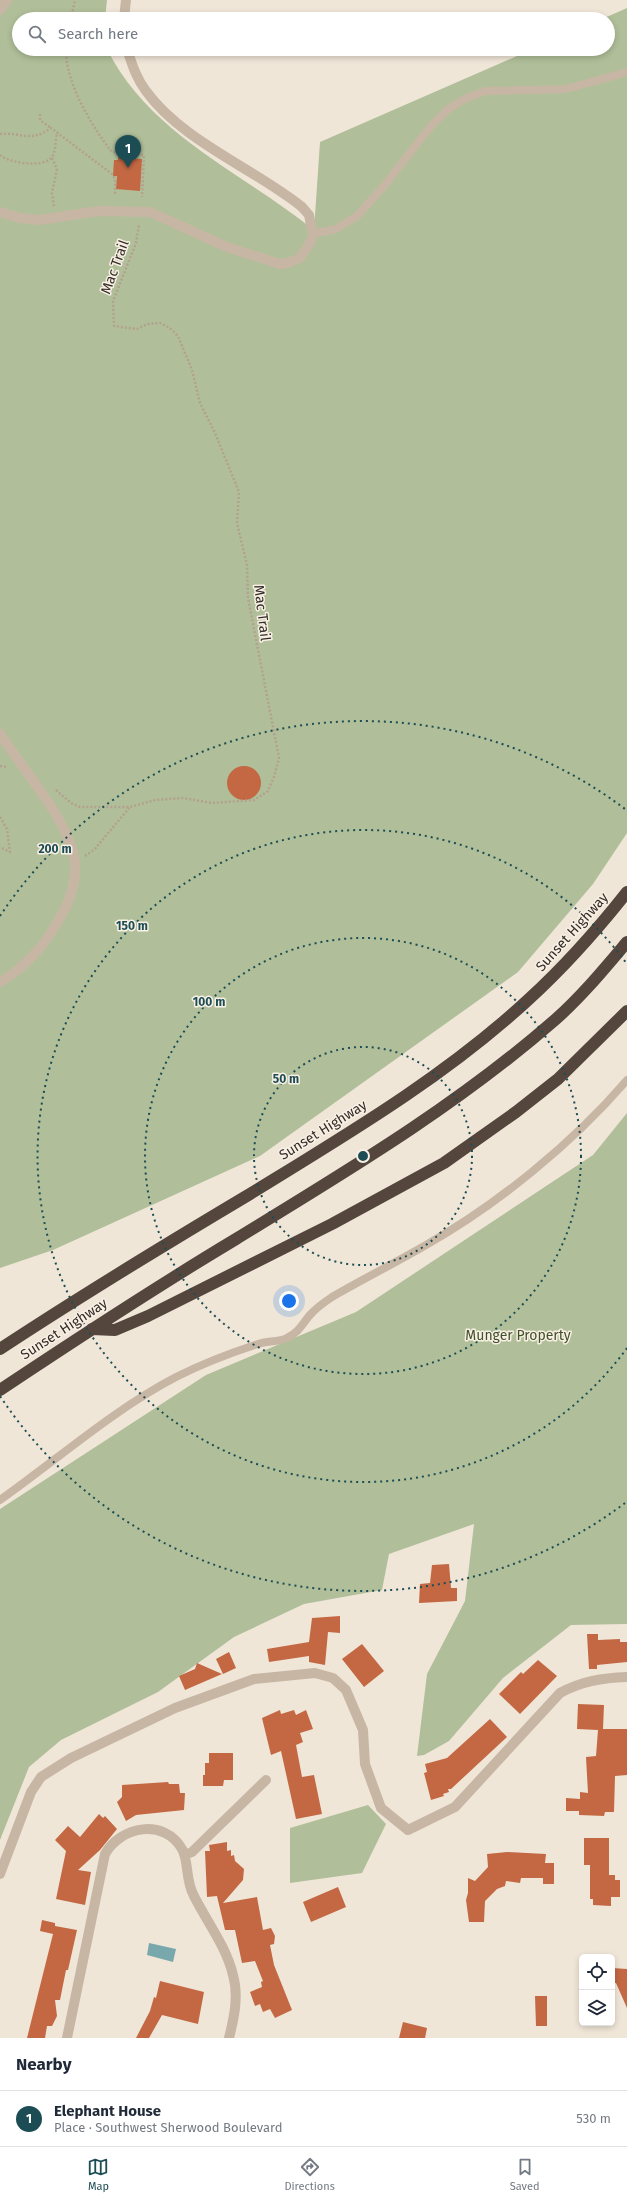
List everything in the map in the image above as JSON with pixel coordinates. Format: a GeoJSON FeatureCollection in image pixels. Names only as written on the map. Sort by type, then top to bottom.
{"type":"FeatureCollection","features":[{"type":"Feature","properties":{"kind":"highway","name":"Sunset Highway"},"geometry":{"type":"LineString","coordinates":[[0,1349],[72,1302],[312,1156],[452,1063],[528,1000],[562,967],[627,892]]}},
{"type":"Feature","properties":{"kind":"highway","name":"Sunset Highway"},"geometry":{"type":"LineString","coordinates":[[0,1390],[173,1277],[384,1148],[447,1106],[504,1063],[557,1018],[599,976],[627,942]]}},
{"type":"Feature","properties":{"kind":"highway"},"geometry":{"type":"LineString","coordinates":[[92,1329],[115,1330],[148,1316],[332,1224],[444,1163],[516,1112],[558,1079],[627,1011]]}},
{"type":"Feature","properties":{"kind":"street"},"geometry":{"type":"LineString","coordinates":[[0,10],[8,0]]}},
{"type":"Feature","properties":{"kind":"street"},"geometry":{"type":"LineString","coordinates":[[125,12],[126,0]]}},
{"type":"Feature","properties":{"kind":"street"},"geometry":{"type":"LineString","coordinates":[[0,212],[20,218],[39,220],[99,211],[150,212],[227,246],[280,264],[288,264],[300,258],[310,243],[313,234],[309,215],[302,207],[225,158],[156,104],[139,79],[130,56]]}},
{"type":"Feature","properties":{"kind":"street"},"geometry":{"type":"LineString","coordinates":[[0,734],[62,828],[69,841],[75,863],[71,896],[67,907],[54,929],[39,950],[16,971],[0,982]]}},
{"type":"Feature","properties":{"kind":"street"},"geometry":{"type":"LineString","coordinates":[[0,1874],[31,1792],[41,1776],[71,1758],[175,1708],[254,1679],[315,1673],[333,1678],[346,1690],[363,1730],[365,1764],[382,1808],[408,1830],[455,1807],[560,1693],[577,1684],[597,1679],[627,1677]]}},
{"type":"Feature","properties":{"kind":"street"},"geometry":{"type":"LineString","coordinates":[[185,1855],[192,1852],[266,1780]]}},
{"type":"Feature","properties":{"kind":"street"},"geometry":{"type":"LineString","coordinates":[[67,2038],[101,1865],[110,1845],[124,1834],[140,1829],[151,1829],[170,1837],[178,1843],[185,1855],[189,1886],[221,1943],[234,1975],[236,1998],[229,2038]]}},
{"type":"Feature","properties":{"kind":"lane"},"geometry":{"type":"LineString","coordinates":[[313,234],[336,229],[357,216],[384,186],[431,126],[456,103],[486,91],[566,89],[627,72]]}},
{"type":"Feature","properties":{"kind":"lane"},"geometry":{"type":"LineString","coordinates":[[0,1500],[69,1448],[133,1404],[175,1378],[229,1353],[261,1343],[286,1339],[298,1332],[320,1304],[427,1244],[482,1210],[522,1181],[613,1097],[627,1080]]}},
{"type":"Feature","properties":{"kind":"path"},"geometry":{"type":"LineString","coordinates":[[73,12],[76,0]]}},
{"type":"Feature","properties":{"kind":"path"},"geometry":{"type":"LineString","coordinates":[[67,56],[68,68],[80,99],[112,152],[144,155],[142,197]]}},
{"type":"Feature","properties":{"kind":"path"},"geometry":{"type":"LineString","coordinates":[[40,114],[40,120],[58,132],[112,174],[115,179],[115,195]]}},
{"type":"Feature","properties":{"kind":"path"},"geometry":{"type":"LineString","coordinates":[[0,134],[9,133],[25,137],[41,135],[51,128]]}},
{"type":"Feature","properties":{"kind":"path"},"geometry":{"type":"LineString","coordinates":[[55,217],[52,193],[57,169],[52,158],[58,132]]}},
{"type":"Feature","properties":{"kind":"path"},"geometry":{"type":"LineString","coordinates":[[0,155],[11,161],[24,163],[46,161],[52,158]]}},
{"type":"Feature","properties":{"kind":"path","name":"Mac Trail"},"geometry":{"type":"LineString","coordinates":[[54,789],[71,803],[80,807],[130,807],[155,800],[183,798],[212,803],[254,800],[268,791],[274,777],[279,758],[248,598],[247,565],[238,523],[239,492],[215,433],[200,402],[192,370],[178,336],[170,328],[160,323],[147,324],[137,329],[114,326],[113,301],[136,243],[138,225]]}},
{"type":"Feature","properties":{"kind":"path"},"geometry":{"type":"LineString","coordinates":[[0,766],[23,768]]}},
{"type":"Feature","properties":{"kind":"path"},"geometry":{"type":"LineString","coordinates":[[75,863],[94,850],[130,807]]}},
{"type":"Feature","properties":{"kind":"path"},"geometry":{"type":"LineString","coordinates":[[0,817],[7,829],[10,852],[0,847]]}},
{"type":"Feature","properties":{"kind":"green space"},"geometry":{"type":"Polygon","coordinates":[[[0,0],[107,0],[106,12],[12,12],[12,56],[111,56],[125,79],[147,105],[172,129],[314,230],[320,142],[517,56],[615,56],[615,13],[627,8],[627,833],[593,884],[518,972],[260,1156],[53,1250],[0,1268],[0,0]]]}},
{"type":"Feature","properties":{"kind":"green space","name":"Munger Property"},"geometry":{"type":"Polygon","coordinates":[[[627,1113],[627,1624],[571,1625],[503,1678],[449,1741],[424,1755],[417,1756],[427,1674],[465,1601],[474,1524],[389,1554],[382,1590],[304,1604],[234,1637],[158,1692],[61,1740],[29,1767],[0,1840],[0,1509],[206,1375],[356,1312],[593,1155],[627,1113]]]}},
{"type":"Feature","properties":{"kind":"green space"},"geometry":{"type":"Polygon","coordinates":[[[368,1805],[386,1824],[362,1873],[290,1883],[290,1828],[368,1805]]]}},
{"type":"Feature","properties":{"kind":"water"},"geometry":{"type":"Polygon","coordinates":[[[149,1943],[176,1949],[173,1962],[147,1955],[149,1943]]]}},
{"type":"Feature","properties":{"kind":"building"},"geometry":{"type":"Polygon","coordinates":[[[118,157],[142,159],[140,191],[116,189],[117,176],[113,176],[114,160],[118,160],[118,157]]]}},
{"type":"Feature","properties":{"kind":"building"},"geometry":{"type":"Polygon","coordinates":[[[241,766],[247,766],[256,771],[260,777],[260,789],[256,795],[247,800],[241,800],[232,795],[227,786],[227,780],[232,771],[241,766]]]}},
{"type":"Feature","properties":{"kind":"building"},"geometry":{"type":"Polygon","coordinates":[[[449,1564],[451,1588],[457,1588],[457,1601],[419,1603],[420,1584],[430,1583],[432,1565],[449,1564]]]}},
{"type":"Feature","properties":{"kind":"building"},"geometry":{"type":"Polygon","coordinates":[[[340,1616],[340,1633],[328,1632],[325,1665],[309,1662],[309,1656],[269,1662],[267,1649],[309,1642],[312,1618],[340,1616]]]}},
{"type":"Feature","properties":{"kind":"building"},"geometry":{"type":"Polygon","coordinates":[[[587,1634],[598,1634],[598,1640],[620,1639],[620,1642],[627,1642],[627,1662],[597,1665],[597,1669],[589,1669],[587,1634]]]}},
{"type":"Feature","properties":{"kind":"building"},"geometry":{"type":"Polygon","coordinates":[[[362,1644],[384,1671],[364,1687],[342,1659],[362,1644]]]}},
{"type":"Feature","properties":{"kind":"building"},"geometry":{"type":"Polygon","coordinates":[[[229,1652],[236,1668],[223,1674],[216,1659],[229,1652]]]}},
{"type":"Feature","properties":{"kind":"building"},"geometry":{"type":"Polygon","coordinates":[[[538,1660],[557,1676],[520,1714],[499,1694],[521,1672],[523,1674],[538,1660]]]}},
{"type":"Feature","properties":{"kind":"building"},"geometry":{"type":"Polygon","coordinates":[[[197,1663],[222,1674],[185,1690],[179,1676],[195,1669],[197,1663]]]}},
{"type":"Feature","properties":{"kind":"building"},"geometry":{"type":"Polygon","coordinates":[[[578,1704],[604,1705],[603,1729],[627,1729],[627,1775],[615,1776],[614,1812],[605,1812],[604,1816],[579,1815],[579,1811],[566,1811],[566,1798],[580,1799],[580,1792],[588,1793],[586,1757],[596,1756],[598,1730],[577,1729],[578,1704]]]}},
{"type":"Feature","properties":{"kind":"building"},"geometry":{"type":"Polygon","coordinates":[[[280,1710],[281,1714],[294,1710],[296,1715],[306,1710],[313,1729],[300,1733],[303,1742],[296,1745],[302,1777],[314,1775],[322,1814],[296,1819],[281,1751],[271,1755],[262,1718],[280,1710]]]}},
{"type":"Feature","properties":{"kind":"building"},"geometry":{"type":"Polygon","coordinates":[[[490,1719],[507,1737],[451,1789],[448,1789],[449,1792],[443,1794],[444,1796],[431,1800],[424,1773],[427,1772],[425,1764],[447,1758],[490,1719]]]}},
{"type":"Feature","properties":{"kind":"building"},"geometry":{"type":"Polygon","coordinates":[[[209,1753],[233,1753],[233,1780],[224,1780],[223,1786],[203,1786],[205,1763],[209,1763],[209,1753]]]}},
{"type":"Feature","properties":{"kind":"building"},"geometry":{"type":"Polygon","coordinates":[[[168,1782],[169,1784],[179,1784],[180,1793],[185,1793],[184,1810],[136,1815],[126,1821],[117,1802],[122,1797],[122,1785],[168,1782]]]}},
{"type":"Feature","properties":{"kind":"building"},"geometry":{"type":"Polygon","coordinates":[[[99,1814],[103,1818],[105,1816],[117,1829],[100,1850],[78,1870],[91,1872],[85,1905],[56,1899],[66,1851],[55,1840],[68,1826],[80,1837],[99,1814]]]}},
{"type":"Feature","properties":{"kind":"building"},"geometry":{"type":"Polygon","coordinates":[[[584,1838],[609,1838],[609,1875],[615,1875],[615,1880],[620,1880],[620,1897],[611,1897],[611,1906],[593,1905],[593,1899],[590,1899],[590,1865],[584,1865],[584,1838]]]}},
{"type":"Feature","properties":{"kind":"building"},"geometry":{"type":"Polygon","coordinates":[[[227,1842],[227,1851],[231,1850],[231,1856],[234,1855],[235,1861],[244,1869],[243,1880],[223,1903],[257,1897],[263,1930],[271,1928],[275,1936],[274,1944],[270,1945],[274,1965],[292,2010],[275,2018],[270,2009],[263,2012],[260,2004],[255,2006],[250,1992],[262,1987],[261,1982],[263,1981],[255,1961],[242,1963],[235,1930],[225,1930],[217,1896],[207,1897],[205,1851],[210,1851],[209,1845],[227,1842]]]}},
{"type":"Feature","properties":{"kind":"building"},"geometry":{"type":"Polygon","coordinates":[[[507,1852],[546,1854],[545,1863],[554,1863],[554,1884],[543,1884],[543,1878],[521,1878],[520,1883],[506,1881],[505,1886],[497,1889],[485,1901],[484,1922],[469,1922],[466,1900],[468,1893],[468,1878],[475,1881],[488,1867],[487,1854],[507,1852]]]}},
{"type":"Feature","properties":{"kind":"building"},"geometry":{"type":"Polygon","coordinates":[[[338,1887],[346,1907],[311,1922],[303,1902],[338,1887]]]}},
{"type":"Feature","properties":{"kind":"building"},"geometry":{"type":"Polygon","coordinates":[[[42,1920],[55,1923],[55,1926],[77,1930],[68,1970],[66,1970],[60,2000],[55,2000],[57,2016],[52,2026],[47,2026],[45,2038],[27,2038],[53,1934],[40,1931],[42,1920]]]}},
{"type":"Feature","properties":{"kind":"building"},"geometry":{"type":"Polygon","coordinates":[[[615,1968],[627,1969],[627,2008],[616,1983],[615,1968]]]}},
{"type":"Feature","properties":{"kind":"building"},"geometry":{"type":"Polygon","coordinates":[[[160,1981],[204,1992],[198,2024],[162,2015],[149,2038],[136,2038],[150,2011],[154,1997],[156,1998],[160,1981]]]}},
{"type":"Feature","properties":{"kind":"building"},"geometry":{"type":"Polygon","coordinates":[[[535,1996],[547,1996],[547,2026],[536,2026],[535,1996]]]}},
{"type":"Feature","properties":{"kind":"building"},"geometry":{"type":"Polygon","coordinates":[[[403,2022],[427,2028],[425,2038],[399,2038],[403,2022]]]}},
{"type":"Feature","properties":{"kind":"place","name":"Elephant House"},"geometry":{"type":"Point","coordinates":[128,168]}}]}
